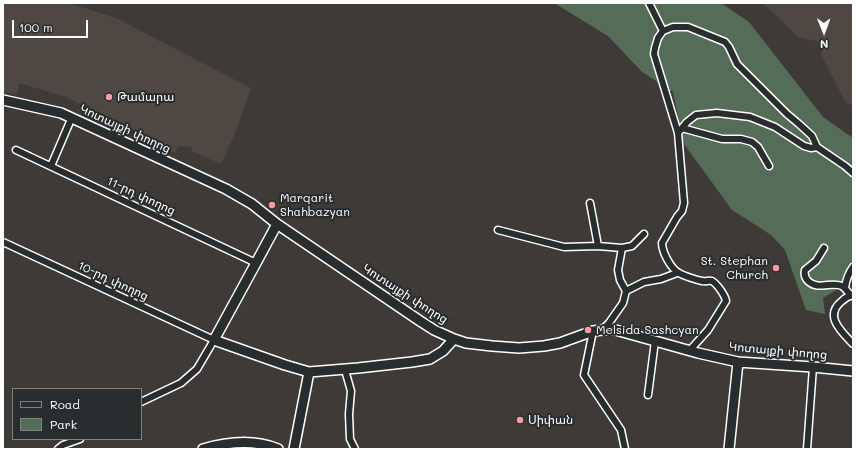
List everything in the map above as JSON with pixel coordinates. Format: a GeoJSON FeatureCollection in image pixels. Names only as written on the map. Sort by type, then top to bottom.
{"type":"FeatureCollection","features":[{"type":"Feature","properties":{"kind":"main road","name":"Կոտայքի փողոց"},"geometry":{"type":"LineString","coordinates":[[3,100],[62,113],[226,189],[252,204],[277,224],[420,321],[434,330],[454,339],[492,346],[519,348],[560,343],[593,331],[612,329],[698,353],[738,362],[853,371]]}},
{"type":"Feature","properties":{"kind":"main road"},"geometry":{"type":"LineString","coordinates":[[277,224],[214,340],[309,372],[319,370],[345,370],[430,359],[443,351],[454,339]]}},
{"type":"Feature","properties":{"kind":"main road"},"geometry":{"type":"LineString","coordinates":[[729,449],[738,362]]}},
{"type":"Feature","properties":{"kind":"main road"},"geometry":{"type":"LineString","coordinates":[[294,449],[309,372]]}},
{"type":"Feature","properties":{"kind":"main road"},"geometry":{"type":"LineString","coordinates":[[203,449],[222,444],[246,442],[270,446],[278,449]]}},
{"type":"Feature","properties":{"kind":"street"},"geometry":{"type":"LineString","coordinates":[[649,3],[663,30]]}},
{"type":"Feature","properties":{"kind":"street"},"geometry":{"type":"LineString","coordinates":[[690,350],[708,330],[726,301],[725,296],[716,284],[710,281],[703,282],[677,272],[667,259],[662,246],[676,217],[682,211],[684,203],[680,131],[654,54],[658,38],[663,30],[673,27],[688,27],[725,42],[737,64],[787,114],[812,136],[817,147],[853,173]]}},
{"type":"Feature","properties":{"kind":"street"},"geometry":{"type":"LineString","coordinates":[[680,131],[686,122],[696,115],[717,113],[750,117],[775,127],[804,146],[811,148],[817,147]]}},
{"type":"Feature","properties":{"kind":"street"},"geometry":{"type":"LineString","coordinates":[[51,166],[72,117]]}},
{"type":"Feature","properties":{"kind":"street"},"geometry":{"type":"LineString","coordinates":[[680,131],[722,139],[741,139],[752,142],[758,147],[769,166]]}},
{"type":"Feature","properties":{"kind":"street","name":"11-րդ փողոց"},"geometry":{"type":"LineString","coordinates":[[16,150],[256,262]]}},
{"type":"Feature","properties":{"kind":"street"},"geometry":{"type":"LineString","coordinates":[[590,203],[598,246]]}},
{"type":"Feature","properties":{"kind":"street"},"geometry":{"type":"LineString","coordinates":[[498,230],[564,247],[598,246],[622,248],[632,246],[644,234]]}},
{"type":"Feature","properties":{"kind":"street","name":"10-րդ փողոց"},"geometry":{"type":"LineString","coordinates":[[3,242],[214,340]]}},
{"type":"Feature","properties":{"kind":"street"},"geometry":{"type":"LineString","coordinates":[[603,329],[623,303],[626,292],[620,280],[618,270],[622,248]]}},
{"type":"Feature","properties":{"kind":"street"},"geometry":{"type":"LineString","coordinates":[[824,248],[816,261],[805,270],[804,272],[806,279],[810,283],[819,286],[841,285],[852,295],[836,306],[834,314],[836,324],[853,344]]}},
{"type":"Feature","properties":{"kind":"street"},"geometry":{"type":"LineString","coordinates":[[845,288],[848,274],[853,267]]}},
{"type":"Feature","properties":{"kind":"street"},"geometry":{"type":"LineString","coordinates":[[626,292],[644,282],[661,280],[677,272]]}},
{"type":"Feature","properties":{"kind":"street"},"geometry":{"type":"LineString","coordinates":[[593,331],[584,375],[621,430],[626,449]]}},
{"type":"Feature","properties":{"kind":"street"},"geometry":{"type":"LineString","coordinates":[[142,402],[182,383],[197,369],[214,340]]}},
{"type":"Feature","properties":{"kind":"street"},"geometry":{"type":"LineString","coordinates":[[648,394],[655,341]]}},
{"type":"Feature","properties":{"kind":"street"},"geometry":{"type":"LineString","coordinates":[[807,449],[813,367]]}},
{"type":"Feature","properties":{"kind":"street"},"geometry":{"type":"LineString","coordinates":[[345,370],[351,391],[349,414],[350,439],[355,449]]}},
{"type":"Feature","properties":{"kind":"street"},"geometry":{"type":"LineString","coordinates":[[58,449],[63,445],[77,440]]}},
{"type":"Feature","properties":{"kind":"shaded area"},"geometry":{"type":"Polygon","coordinates":[[[3,3],[69,3],[116,18],[251,88],[235,134],[221,164],[191,151],[192,147],[178,146],[175,153],[151,140],[152,137],[115,121],[111,129],[79,111],[82,105],[66,97],[19,83],[17,94],[3,92],[3,3]]]}},
{"type":"Feature","properties":{"kind":"shaded area"},"geometry":{"type":"Polygon","coordinates":[[[763,3],[853,3],[853,106],[846,103],[821,55],[824,43],[798,37],[763,3]]]}},
{"type":"Feature","properties":{"kind":"green space"},"geometry":{"type":"Polygon","coordinates":[[[554,3],[721,3],[749,22],[823,117],[853,138],[853,280],[823,298],[825,314],[806,310],[785,250],[771,235],[732,210],[684,144],[673,92],[642,72],[608,36],[554,3]]]}},
{"type":"Feature","properties":{"kind":"place","name":"Թամարա"},"geometry":{"type":"Point","coordinates":[109,97]}},
{"type":"Feature","properties":{"kind":"place","name":"Marqarit Shahbazyan"},"geometry":{"type":"Point","coordinates":[272,205]}},
{"type":"Feature","properties":{"kind":"place","name":"St. Stephan Church"},"geometry":{"type":"Point","coordinates":[776,268]}},
{"type":"Feature","properties":{"kind":"place","name":"Melsida Sashcyan"},"geometry":{"type":"Point","coordinates":[588,330]}},
{"type":"Feature","properties":{"kind":"place","name":"Սիփան"},"geometry":{"type":"Point","coordinates":[520,420]}}]}
